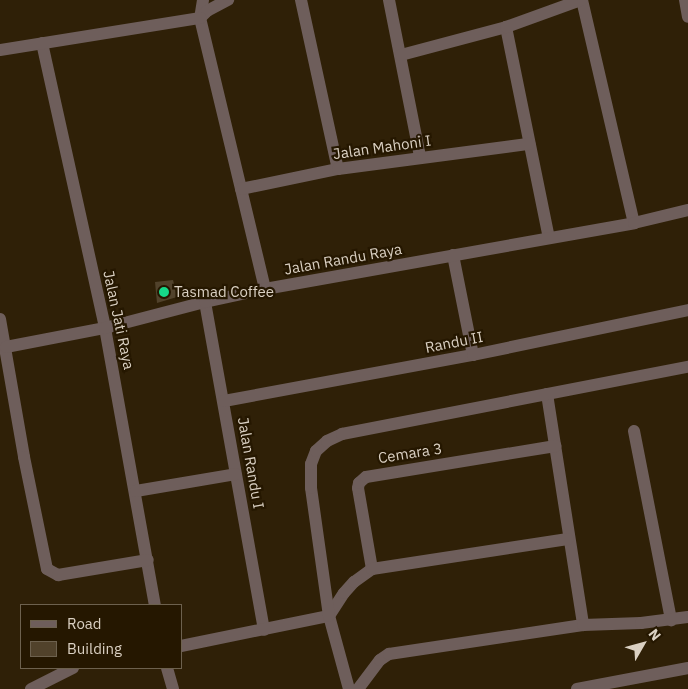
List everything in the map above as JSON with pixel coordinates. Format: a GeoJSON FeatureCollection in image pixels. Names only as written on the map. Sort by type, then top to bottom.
{"type":"FeatureCollection","features":[{"type":"Feature","properties":{"kind":"street"},"geometry":{"type":"LineString","coordinates":[[203,0],[200,18],[265,289]]}},
{"type":"Feature","properties":{"kind":"street"},"geometry":{"type":"LineString","coordinates":[[0,50],[200,18],[207,10],[228,0]]}},
{"type":"Feature","properties":{"kind":"street"},"geometry":{"type":"LineString","coordinates":[[301,0],[338,169]]}},
{"type":"Feature","properties":{"kind":"street"},"geometry":{"type":"LineString","coordinates":[[389,0],[420,157]]}},
{"type":"Feature","properties":{"kind":"street"},"geometry":{"type":"LineString","coordinates":[[400,55],[506,27],[582,0],[634,223]]}},
{"type":"Feature","properties":{"kind":"street"},"geometry":{"type":"LineString","coordinates":[[685,0],[688,17]]}},
{"type":"Feature","properties":{"kind":"street"},"geometry":{"type":"LineString","coordinates":[[506,27],[549,238]]}},
{"type":"Feature","properties":{"kind":"street","name":"Jalan Jati Raya"},"geometry":{"type":"LineString","coordinates":[[42,43],[105,328],[136,491],[155,604]]}},
{"type":"Feature","properties":{"kind":"street","name":"Jalan Mahoni I"},"geometry":{"type":"LineString","coordinates":[[241,189],[338,169],[529,144]]}},
{"type":"Feature","properties":{"kind":"street","name":"Jalan Randu Raya"},"geometry":{"type":"LineString","coordinates":[[6,347],[105,328],[205,302],[265,289],[634,223],[688,210]]}},
{"type":"Feature","properties":{"kind":"street"},"geometry":{"type":"LineString","coordinates":[[453,255],[473,355]]}},
{"type":"Feature","properties":{"kind":"street","name":"Jalan Randu I"},"geometry":{"type":"LineString","coordinates":[[205,302],[264,630]]}},
{"type":"Feature","properties":{"kind":"street","name":"Randu II"},"geometry":{"type":"LineString","coordinates":[[224,402],[473,355],[688,310]]}},
{"type":"Feature","properties":{"kind":"street"},"geometry":{"type":"LineString","coordinates":[[0,319],[24,457],[46,566],[50,572],[58,575],[148,560]]}},
{"type":"Feature","properties":{"kind":"street"},"geometry":{"type":"LineString","coordinates":[[349,689],[329,616],[311,488],[311,464],[316,451],[327,441],[342,434],[688,367]]}},
{"type":"Feature","properties":{"kind":"street"},"geometry":{"type":"LineString","coordinates":[[547,394],[568,539],[583,625]]}},
{"type":"Feature","properties":{"kind":"street"},"geometry":{"type":"LineString","coordinates":[[634,431],[671,620]]}},
{"type":"Feature","properties":{"kind":"street","name":"Cemara 3"},"geometry":{"type":"LineString","coordinates":[[372,569],[358,488],[359,483],[366,477],[555,446]]}},
{"type":"Feature","properties":{"kind":"street"},"geometry":{"type":"LineString","coordinates":[[136,491],[236,474]]}},
{"type":"Feature","properties":{"kind":"street"},"geometry":{"type":"LineString","coordinates":[[182,646],[329,616],[344,593],[354,582],[372,569],[568,539]]}},
{"type":"Feature","properties":{"kind":"street"},"geometry":{"type":"LineString","coordinates":[[358,689],[380,660],[389,654],[583,625],[688,618]]}},
{"type":"Feature","properties":{"kind":"street"},"geometry":{"type":"LineString","coordinates":[[577,689],[688,668]]}},
{"type":"Feature","properties":{"kind":"street"},"geometry":{"type":"LineString","coordinates":[[31,689],[71,669]]}},
{"type":"Feature","properties":{"kind":"street"},"geometry":{"type":"LineString","coordinates":[[166,669],[174,689]]}},
{"type":"Feature","properties":{"kind":"building"},"geometry":{"type":"Polygon","coordinates":[[[173,280],[177,297],[157,303],[155,282],[173,280]]]}},
{"type":"Feature","properties":{"kind":"place","name":"Tasmad Coffee"},"geometry":{"type":"Point","coordinates":[164,292]}}]}
